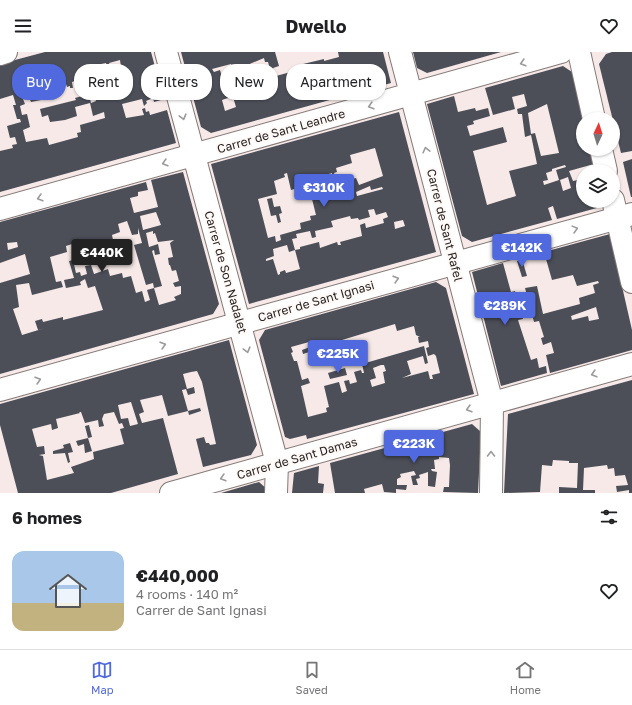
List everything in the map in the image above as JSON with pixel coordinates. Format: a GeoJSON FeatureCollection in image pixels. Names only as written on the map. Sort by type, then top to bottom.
{"type":"FeatureCollection","features":[{"type":"Feature","properties":{"kind":"street"},"geometry":{"type":"LineString","coordinates":[[0,54],[6,52]]}},
{"type":"Feature","properties":{"kind":"street","name":"Carrer de Son Nadalet"},"geometry":{"type":"LineString","coordinates":[[166,52],[277,463],[276,493]]}},
{"type":"Feature","properties":{"kind":"street","name":"Carrer de Sant Rafel"},"geometry":{"type":"LineString","coordinates":[[400,52],[412,94],[454,263],[492,403],[491,493]]}},
{"type":"Feature","properties":{"kind":"street","name":"Carrer de Sant Leandre"},"geometry":{"type":"LineString","coordinates":[[0,209],[561,52]]}},
{"type":"Feature","properties":{"kind":"street"},"geometry":{"type":"LineString","coordinates":[[579,52],[592,112]]}},
{"type":"Feature","properties":{"kind":"street"},"geometry":{"type":"LineString","coordinates":[[621,210],[632,282]]}},
{"type":"Feature","properties":{"kind":"street","name":"Carrer de Sant Ignasi"},"geometry":{"type":"LineString","coordinates":[[0,390],[454,263],[621,210]]}},
{"type":"Feature","properties":{"kind":"street","name":"Carrer de Sant Damas"},"geometry":{"type":"LineString","coordinates":[[171,493],[632,364]]}},
{"type":"Feature","properties":{"kind":"building"},"geometry":{"type":"Polygon","coordinates":[[[45,52],[151,52],[154,64],[141,64],[141,99],[122,104],[126,118],[144,115],[142,109],[145,108],[146,112],[149,111],[150,115],[167,110],[176,143],[0,192],[0,151],[13,148],[12,145],[17,144],[15,137],[10,138],[7,126],[21,122],[20,119],[17,119],[13,105],[16,105],[14,100],[23,100],[25,104],[20,106],[22,115],[27,114],[30,127],[23,130],[26,142],[47,138],[49,145],[78,137],[77,133],[81,132],[80,125],[105,118],[104,112],[93,116],[90,103],[75,107],[77,116],[65,120],[50,122],[48,115],[42,117],[40,109],[76,100],[90,100],[91,103],[96,100],[133,100],[133,64],[121,64],[120,60],[109,64],[74,64],[74,81],[72,82],[73,88],[70,88],[70,86],[67,87],[66,84],[66,64],[12,64],[12,95],[0,99],[0,64],[45,52]]]}},
{"type":"Feature","properties":{"kind":"building"},"geometry":{"type":"Polygon","coordinates":[[[181,52],[275,52],[279,66],[278,64],[269,64],[268,62],[265,62],[264,58],[250,64],[220,64],[220,67],[212,69],[212,64],[184,64],[181,52]]]}},
{"type":"Feature","properties":{"kind":"building"},"geometry":{"type":"Polygon","coordinates":[[[338,52],[383,52],[391,83],[386,84],[386,64],[303,64],[339,57],[338,52]]]}},
{"type":"Feature","properties":{"kind":"building"},"geometry":{"type":"Polygon","coordinates":[[[413,52],[501,52],[427,73],[417,68],[413,52]]]}},
{"type":"Feature","properties":{"kind":"building"},"geometry":{"type":"Polygon","coordinates":[[[612,52],[632,52],[632,151],[621,153],[620,112],[611,112],[599,64],[606,54],[612,52]]]}},
{"type":"Feature","properties":{"kind":"building"},"geometry":{"type":"Polygon","coordinates":[[[563,66],[572,72],[581,112],[576,112],[576,156],[592,156],[594,164],[576,164],[576,169],[569,171],[573,181],[576,180],[576,208],[597,208],[557,219],[553,206],[548,208],[552,220],[472,242],[462,236],[427,104],[454,96],[458,112],[475,108],[476,111],[488,108],[490,116],[473,121],[474,124],[467,126],[470,136],[503,127],[507,142],[473,151],[487,205],[516,196],[509,171],[537,164],[531,135],[525,137],[522,114],[518,114],[517,109],[527,106],[524,94],[512,97],[515,109],[493,115],[485,88],[563,66]],[[547,104],[528,113],[531,134],[535,133],[541,156],[559,153],[547,104]],[[565,165],[552,169],[552,171],[546,173],[548,180],[543,181],[544,185],[559,180],[556,170],[566,167],[565,165]],[[568,177],[560,180],[563,191],[571,188],[568,177]]]}},
{"type":"Feature","properties":{"kind":"building"},"geometry":{"type":"Polygon","coordinates":[[[212,69],[214,72],[220,70],[220,100],[222,100],[225,111],[236,107],[234,100],[278,100],[278,75],[286,73],[286,100],[330,100],[211,133],[201,127],[194,100],[212,100],[212,69]]]}},
{"type":"Feature","properties":{"kind":"building"},"geometry":{"type":"Polygon","coordinates":[[[30,100],[41,100],[31,102],[30,100]]]}},
{"type":"Feature","properties":{"kind":"building"},"geometry":{"type":"Polygon","coordinates":[[[142,100],[148,100],[146,101],[147,103],[144,106],[142,100]]]}},
{"type":"Feature","properties":{"kind":"building"},"geometry":{"type":"Polygon","coordinates":[[[399,112],[436,252],[249,304],[211,164],[399,112]],[[375,148],[350,155],[352,163],[336,168],[337,172],[334,173],[337,183],[356,178],[359,185],[383,176],[375,148]],[[287,173],[284,174],[285,177],[274,181],[277,194],[258,199],[268,238],[275,236],[276,242],[281,240],[280,235],[301,229],[300,223],[311,220],[310,216],[316,215],[312,199],[334,193],[332,173],[316,178],[317,180],[313,181],[315,188],[309,189],[308,185],[291,190],[287,173]],[[370,186],[356,192],[357,196],[383,189],[382,187],[371,190],[370,186]],[[374,209],[368,210],[370,217],[359,220],[358,218],[351,219],[350,216],[331,221],[333,227],[315,231],[316,237],[312,238],[310,231],[296,234],[297,238],[292,239],[295,250],[300,249],[300,247],[319,242],[320,248],[337,242],[338,245],[341,245],[340,242],[362,236],[360,225],[365,223],[366,228],[384,223],[383,219],[388,217],[386,212],[376,215],[374,209]],[[403,220],[394,222],[395,229],[405,226],[403,220]],[[287,245],[273,249],[274,256],[266,259],[266,261],[273,259],[278,275],[280,272],[285,270],[286,273],[300,269],[295,250],[289,252],[287,245]]]}},
{"type":"Feature","properties":{"kind":"building"},"geometry":{"type":"Polygon","coordinates":[[[632,159],[632,197],[631,197],[623,162],[632,159]]]}},
{"type":"Feature","properties":{"kind":"building"},"geometry":{"type":"Polygon","coordinates":[[[183,172],[219,304],[213,314],[0,374],[0,283],[30,274],[25,254],[0,263],[0,222],[146,182],[148,190],[138,192],[138,196],[130,198],[134,213],[158,207],[151,180],[183,172]],[[156,212],[140,216],[143,230],[161,225],[156,212]],[[127,221],[118,224],[120,232],[112,235],[114,245],[88,252],[84,240],[66,246],[67,252],[50,257],[56,282],[61,281],[63,287],[32,295],[29,283],[16,285],[19,307],[13,309],[22,335],[45,328],[38,330],[35,321],[42,319],[43,322],[63,317],[63,320],[103,310],[95,286],[88,288],[85,279],[80,282],[81,285],[66,288],[64,280],[74,278],[69,261],[73,260],[76,273],[80,272],[81,276],[87,274],[85,266],[91,265],[94,274],[108,269],[110,276],[122,273],[123,278],[131,276],[136,293],[142,291],[145,302],[150,300],[147,290],[154,288],[153,283],[146,285],[134,245],[142,243],[138,228],[138,234],[132,235],[127,221]],[[153,231],[146,233],[149,247],[158,244],[160,254],[155,255],[154,250],[152,251],[162,286],[154,288],[159,305],[176,300],[174,297],[181,294],[181,286],[175,287],[173,283],[179,281],[176,270],[172,271],[169,265],[168,258],[173,257],[170,243],[174,240],[158,242],[155,233],[153,234],[153,231]],[[17,242],[7,243],[8,250],[18,247],[17,242]]]}},
{"type":"Feature","properties":{"kind":"building"},"geometry":{"type":"Polygon","coordinates":[[[272,198],[274,207],[280,206],[282,213],[279,214],[281,222],[278,223],[276,215],[271,216],[267,199],[272,198]]]}},
{"type":"Feature","properties":{"kind":"building"},"geometry":{"type":"Polygon","coordinates":[[[610,234],[632,330],[632,350],[550,373],[546,355],[554,353],[551,342],[543,345],[541,338],[544,337],[539,321],[534,322],[525,288],[537,286],[543,314],[580,304],[579,298],[595,293],[593,285],[599,283],[598,281],[577,286],[573,275],[552,280],[544,252],[610,234]],[[596,307],[571,316],[572,320],[588,316],[589,321],[599,319],[596,307]]]}},
{"type":"Feature","properties":{"kind":"building"},"geometry":{"type":"Polygon","coordinates":[[[522,259],[527,276],[522,277],[517,261],[522,259]]]}},
{"type":"Feature","properties":{"kind":"building"},"geometry":{"type":"Polygon","coordinates":[[[503,263],[511,292],[515,291],[523,319],[518,320],[531,360],[537,358],[539,368],[546,366],[547,373],[501,386],[472,272],[503,263]]]}},
{"type":"Feature","properties":{"kind":"building"},"geometry":{"type":"Polygon","coordinates":[[[436,282],[446,288],[474,394],[307,439],[306,435],[290,439],[285,437],[259,340],[265,330],[436,282]],[[395,324],[322,346],[316,346],[318,352],[309,355],[309,352],[303,354],[302,350],[310,347],[309,342],[291,347],[293,352],[291,353],[294,361],[297,361],[302,380],[308,378],[310,383],[301,386],[308,417],[327,412],[326,408],[329,407],[324,386],[339,382],[342,393],[347,391],[344,381],[349,380],[350,384],[357,382],[354,372],[361,370],[362,373],[364,373],[362,364],[424,346],[428,363],[425,364],[423,356],[407,361],[411,374],[402,378],[428,371],[430,379],[433,379],[432,375],[440,373],[436,356],[434,354],[428,356],[426,348],[429,347],[428,341],[419,343],[418,337],[420,337],[416,335],[414,326],[397,331],[395,324]],[[384,365],[373,368],[376,378],[370,380],[372,387],[385,383],[383,372],[386,371],[384,365]]]}},
{"type":"Feature","properties":{"kind":"building"},"geometry":{"type":"Polygon","coordinates":[[[229,340],[257,445],[251,455],[203,467],[196,439],[204,437],[206,443],[209,443],[210,445],[216,444],[202,382],[197,371],[191,372],[183,374],[187,389],[194,387],[195,393],[188,395],[186,389],[182,390],[188,411],[168,416],[162,395],[140,400],[144,412],[139,414],[142,423],[163,418],[178,474],[111,493],[18,493],[0,425],[0,404],[229,340]],[[131,402],[118,405],[121,419],[128,418],[130,426],[138,424],[131,402]],[[79,412],[80,413],[56,419],[58,428],[52,430],[51,424],[32,429],[37,447],[44,446],[45,454],[39,455],[43,456],[47,480],[74,473],[71,467],[94,459],[93,452],[124,444],[120,429],[124,428],[122,423],[119,424],[114,412],[104,414],[102,419],[104,426],[99,427],[98,420],[85,423],[81,412],[79,412]]]}},
{"type":"Feature","properties":{"kind":"building"},"geometry":{"type":"Polygon","coordinates":[[[345,368],[347,375],[330,379],[328,373],[345,368]]]}},
{"type":"Feature","properties":{"kind":"building"},"geometry":{"type":"Polygon","coordinates":[[[632,380],[632,493],[629,493],[629,490],[617,492],[616,486],[628,485],[625,475],[615,476],[614,468],[608,469],[607,465],[584,468],[583,490],[595,490],[595,493],[559,493],[559,487],[577,488],[578,463],[553,460],[552,466],[542,465],[540,492],[504,493],[508,414],[632,380]]]}},
{"type":"Feature","properties":{"kind":"building"},"geometry":{"type":"Polygon","coordinates":[[[200,408],[201,411],[189,415],[188,411],[200,408]]]}},
{"type":"Feature","properties":{"kind":"building"},"geometry":{"type":"Polygon","coordinates":[[[472,424],[481,432],[478,493],[443,492],[444,487],[449,487],[450,465],[449,458],[439,457],[439,459],[434,460],[435,469],[431,469],[432,471],[437,472],[435,487],[428,486],[428,472],[419,475],[420,478],[416,479],[418,485],[413,485],[411,476],[416,475],[414,471],[400,474],[401,477],[397,479],[397,485],[407,485],[406,490],[396,489],[396,493],[384,492],[382,484],[364,489],[365,493],[335,493],[330,463],[472,424]]]}},
{"type":"Feature","properties":{"kind":"building"},"geometry":{"type":"Polygon","coordinates":[[[89,425],[92,437],[88,438],[85,426],[89,425]]]}},
{"type":"Feature","properties":{"kind":"building"},"geometry":{"type":"Polygon","coordinates":[[[88,438],[92,451],[85,453],[84,444],[78,446],[76,441],[88,438]]]}},
{"type":"Feature","properties":{"kind":"building"},"geometry":{"type":"Polygon","coordinates":[[[70,443],[73,452],[68,453],[70,462],[68,463],[65,453],[53,454],[53,451],[64,448],[63,445],[70,443]]]}},
{"type":"Feature","properties":{"kind":"building"},"geometry":{"type":"Polygon","coordinates":[[[319,466],[318,483],[324,484],[323,493],[292,493],[294,473],[319,466]]]}},
{"type":"Feature","properties":{"kind":"building"},"geometry":{"type":"Polygon","coordinates":[[[259,482],[268,490],[267,493],[221,493],[259,482]]]}}]}
